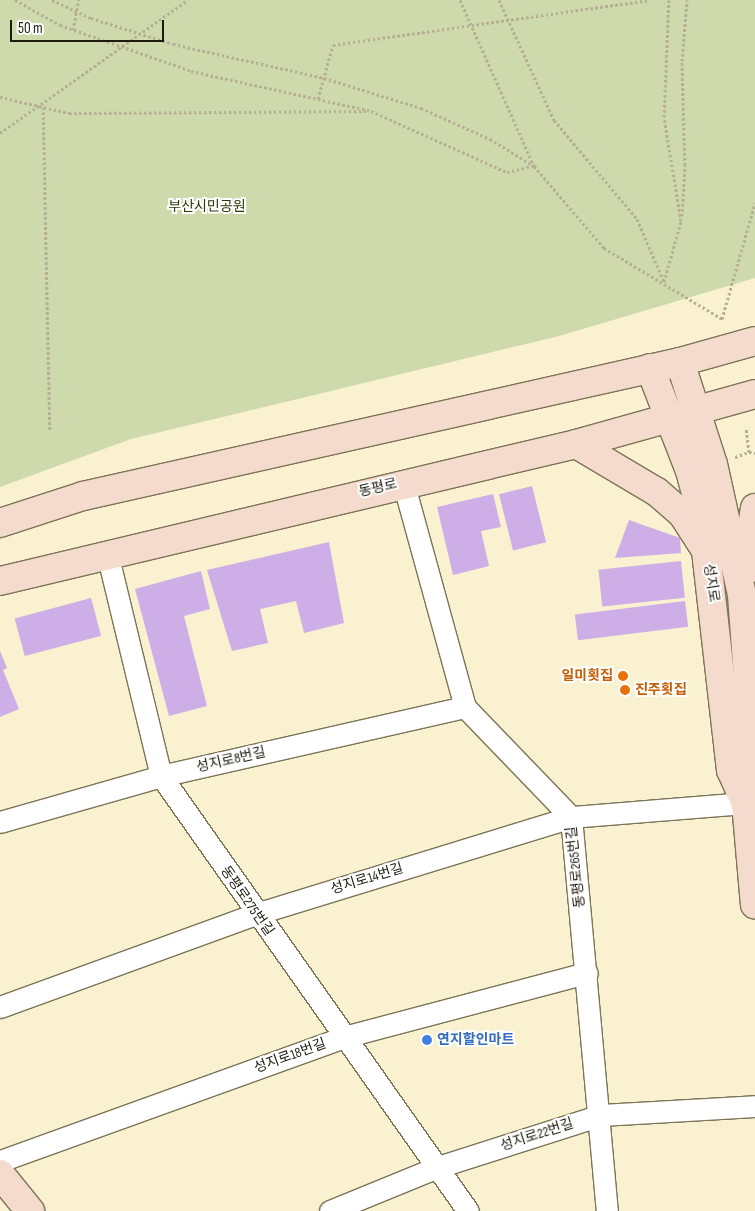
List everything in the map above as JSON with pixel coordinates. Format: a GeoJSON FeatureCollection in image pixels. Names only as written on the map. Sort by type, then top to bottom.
{"type":"FeatureCollection","features":[{"type":"Feature","properties":{"kind":"main road"},"geometry":{"type":"LineString","coordinates":[[0,523],[83,496],[680,362],[755,341]]}},
{"type":"Feature","properties":{"kind":"main road","name":"성지로"},"geometry":{"type":"LineString","coordinates":[[680,362],[697,410],[742,595],[755,771],[746,803]]}},
{"type":"Feature","properties":{"kind":"main road","name":"성지로"},"geometry":{"type":"LineString","coordinates":[[650,368],[667,418],[690,471],[706,551],[731,770],[746,803],[755,905]]}},
{"type":"Feature","properties":{"kind":"main road","name":"동평로"},"geometry":{"type":"LineString","coordinates":[[0,581],[106,553],[403,482],[576,444],[755,394]]}},
{"type":"Feature","properties":{"kind":"main road"},"geometry":{"type":"LineString","coordinates":[[576,444],[657,492],[683,515],[706,551]]}},
{"type":"Feature","properties":{"kind":"main road","name":"성지로"},"geometry":{"type":"LineString","coordinates":[[742,595],[749,522],[755,508]]}},
{"type":"Feature","properties":{"kind":"main road"},"geometry":{"type":"LineString","coordinates":[[0,1174],[30,1211]]}},
{"type":"Feature","properties":{"kind":"street","name":"동평로265번길"},"geometry":{"type":"LineString","coordinates":[[403,482],[465,706],[571,817],[601,1115],[607,1211]]}},
{"type":"Feature","properties":{"kind":"street","name":"동평로275번길"},"geometry":{"type":"LineString","coordinates":[[106,553],[161,776],[256,914],[468,1211]]}},
{"type":"Feature","properties":{"kind":"street","name":"성지로8번길"},"geometry":{"type":"LineString","coordinates":[[0,822],[161,776],[465,706]]}},
{"type":"Feature","properties":{"kind":"street","name":"성지로14번길"},"geometry":{"type":"LineString","coordinates":[[0,1007],[256,914],[571,817],[746,803]]}},
{"type":"Feature","properties":{"kind":"street","name":"성지로18번길"},"geometry":{"type":"LineString","coordinates":[[0,1161],[344,1037],[587,973]]}},
{"type":"Feature","properties":{"kind":"street","name":"성지로22번길"},"geometry":{"type":"LineString","coordinates":[[330,1211],[438,1167],[601,1115],[755,1106]]}},
{"type":"Feature","properties":{"kind":"path"},"geometry":{"type":"LineString","coordinates":[[14,0],[73,30],[191,70],[372,111],[507,172],[534,166]]}},
{"type":"Feature","properties":{"kind":"path"},"geometry":{"type":"LineString","coordinates":[[52,0],[141,34],[324,78],[421,108],[490,139],[534,166]]}},
{"type":"Feature","properties":{"kind":"path"},"geometry":{"type":"LineString","coordinates":[[73,30],[79,0]]}},
{"type":"Feature","properties":{"kind":"path"},"geometry":{"type":"LineString","coordinates":[[0,133],[43,106],[188,0]]}},
{"type":"Feature","properties":{"kind":"path"},"geometry":{"type":"LineString","coordinates":[[460,0],[534,166],[604,248],[664,282],[722,319],[755,203]]}},
{"type":"Feature","properties":{"kind":"path"},"geometry":{"type":"LineString","coordinates":[[499,0],[554,120],[637,219],[664,282]]}},
{"type":"Feature","properties":{"kind":"path"},"geometry":{"type":"LineString","coordinates":[[318,99],[333,44],[650,0]]}},
{"type":"Feature","properties":{"kind":"path"},"geometry":{"type":"LineString","coordinates":[[669,0],[664,117],[681,221]]}},
{"type":"Feature","properties":{"kind":"path"},"geometry":{"type":"LineString","coordinates":[[664,282],[681,221],[685,165],[682,61],[687,0]]}},
{"type":"Feature","properties":{"kind":"path"},"geometry":{"type":"LineString","coordinates":[[0,97],[69,113],[372,111]]}},
{"type":"Feature","properties":{"kind":"path"},"geometry":{"type":"LineString","coordinates":[[43,106],[50,431]]}},
{"type":"Feature","properties":{"kind":"path"},"geometry":{"type":"LineString","coordinates":[[746,428],[749,452]]}},
{"type":"Feature","properties":{"kind":"path"},"geometry":{"type":"LineString","coordinates":[[727,460],[749,452],[755,453]]}},
{"type":"Feature","properties":{"kind":"green space","name":"부산시민공원"},"geometry":{"type":"Polygon","coordinates":[[[0,0],[755,0],[755,278],[559,336],[131,439],[0,487],[0,0]]]}},
{"type":"Feature","properties":{"kind":"building"},"geometry":{"type":"Polygon","coordinates":[[[532,486],[546,542],[513,551],[499,494],[532,486]]]}},
{"type":"Feature","properties":{"kind":"building"},"geometry":{"type":"Polygon","coordinates":[[[493,494],[501,527],[481,531],[489,566],[453,575],[437,507],[493,494]]]}},
{"type":"Feature","properties":{"kind":"building"},"geometry":{"type":"Polygon","coordinates":[[[629,520],[680,538],[681,553],[615,558],[629,520]]]}},
{"type":"Feature","properties":{"kind":"building"},"geometry":{"type":"Polygon","coordinates":[[[329,542],[344,623],[304,633],[296,601],[260,609],[268,643],[232,651],[207,570],[329,542]]]}},
{"type":"Feature","properties":{"kind":"building"},"geometry":{"type":"Polygon","coordinates":[[[681,561],[685,598],[602,606],[598,570],[681,561]]]}},
{"type":"Feature","properties":{"kind":"building"},"geometry":{"type":"Polygon","coordinates":[[[201,571],[210,609],[184,616],[207,706],[169,716],[135,589],[201,571]]]}},
{"type":"Feature","properties":{"kind":"building"},"geometry":{"type":"Polygon","coordinates":[[[91,598],[101,636],[25,656],[15,618],[91,598]]]}},
{"type":"Feature","properties":{"kind":"building"},"geometry":{"type":"Polygon","coordinates":[[[685,601],[688,627],[578,640],[575,615],[685,601]]]}},
{"type":"Feature","properties":{"kind":"building"},"geometry":{"type":"Polygon","coordinates":[[[0,651],[7,668],[3,670],[19,709],[0,717],[0,651]]]}},
{"type":"Feature","properties":{"kind":"place","name":"일미횟집"},"geometry":{"type":"Point","coordinates":[623,676]}},
{"type":"Feature","properties":{"kind":"place","name":"진주횟집"},"geometry":{"type":"Point","coordinates":[625,690]}},
{"type":"Feature","properties":{"kind":"place","name":"연지할인마트"},"geometry":{"type":"Point","coordinates":[427,1040]}}]}
